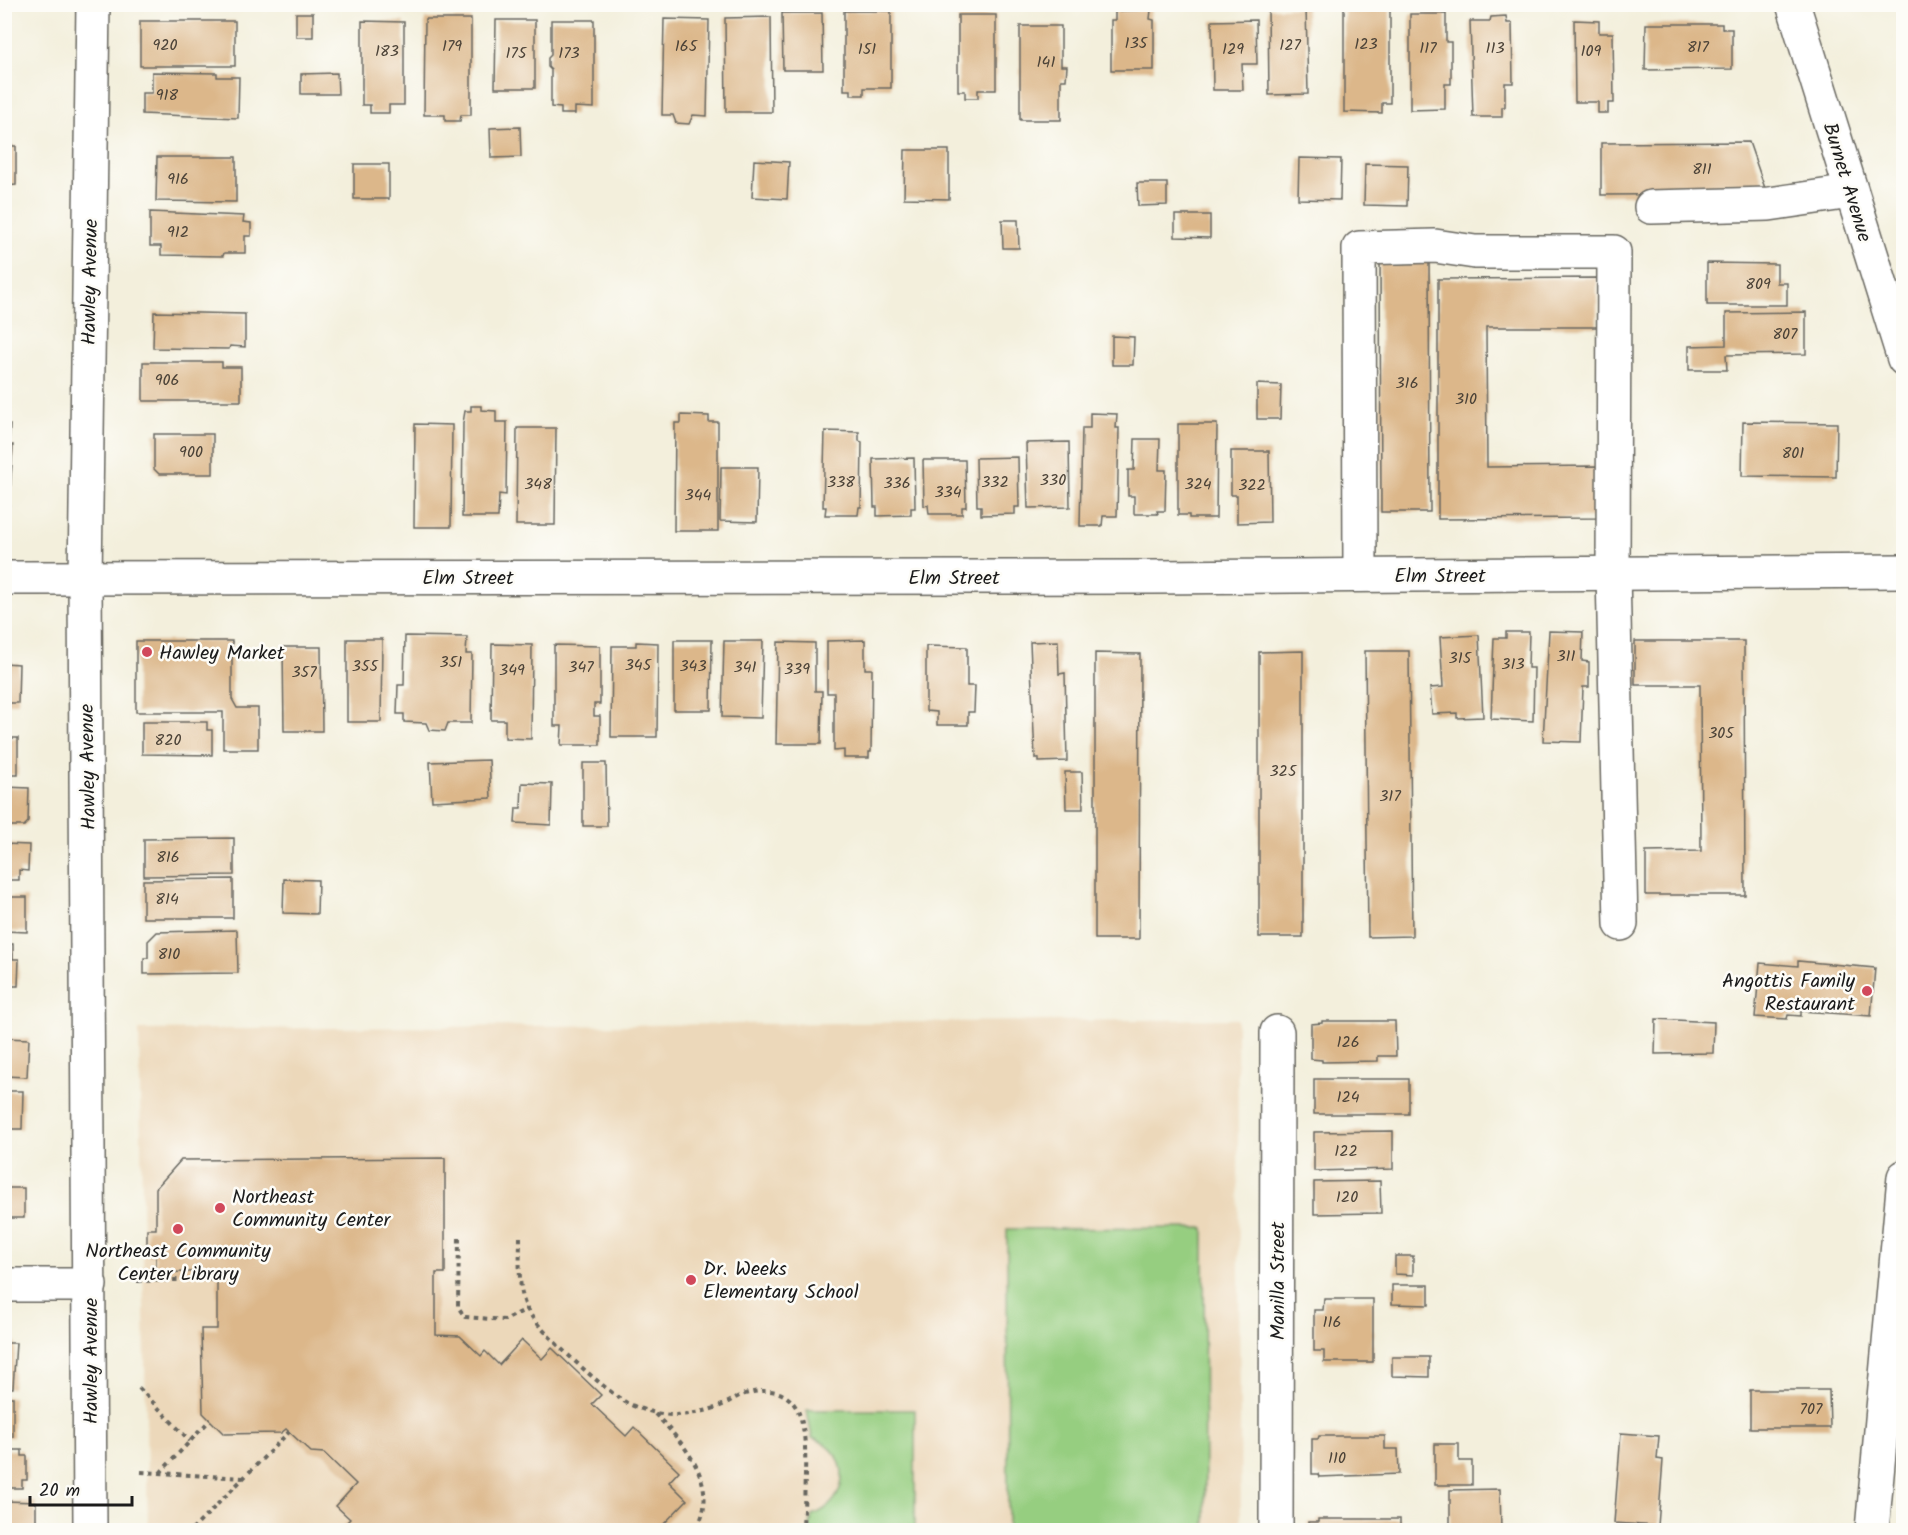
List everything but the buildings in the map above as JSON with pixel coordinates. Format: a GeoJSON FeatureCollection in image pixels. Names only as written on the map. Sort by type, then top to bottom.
{"type":"FeatureCollection","features":[{"type":"Feature","properties":{"kind":"street","name":"Hawley Avenue"},"geometry":{"type":"LineString","coordinates":[[90,1530],[85,578],[93,4]]}},
{"type":"Feature","properties":{"kind":"street","name":"Burnet Avenue"},"geometry":{"type":"LineString","coordinates":[[1793,4],[1904,359]]}},
{"type":"Feature","properties":{"kind":"street"},"geometry":{"type":"LineString","coordinates":[[1651,207],[1769,204],[1851,192]]}},
{"type":"Feature","properties":{"kind":"street"},"geometry":{"type":"LineString","coordinates":[[1360,575],[1359,248],[1436,246],[1475,252],[1614,252],[1613,573],[1621,924]]}},
{"type":"Feature","properties":{"kind":"street","name":"Elm Street"},"geometry":{"type":"LineString","coordinates":[[4,578],[1360,575],[1904,571]]}},
{"type":"Feature","properties":{"kind":"street","name":"Manilla Street"},"geometry":{"type":"LineString","coordinates":[[1276,1530],[1277,1032]]}},
{"type":"Feature","properties":{"kind":"street"},"geometry":{"type":"LineString","coordinates":[[1872,1530],[1893,1427],[1904,1177]]}},
{"type":"Feature","properties":{"kind":"street"},"geometry":{"type":"LineString","coordinates":[[4,1285],[90,1285]]}},
{"type":"Feature","properties":{"kind":"path"},"geometry":{"type":"LineString","coordinates":[[520,1237],[521,1283],[527,1310],[600,1382],[627,1402],[655,1413],[677,1415],[718,1407],[744,1394],[769,1391],[788,1397],[799,1409],[806,1436],[802,1530]]}},
{"type":"Feature","properties":{"kind":"path"},"geometry":{"type":"LineString","coordinates":[[459,1238],[458,1307],[465,1317],[505,1320],[527,1310]]}},
{"type":"Feature","properties":{"kind":"path"},"geometry":{"type":"LineString","coordinates":[[137,1281],[217,1279]]}},
{"type":"Feature","properties":{"kind":"path"},"geometry":{"type":"LineString","coordinates":[[139,1388],[190,1441]]}},
{"type":"Feature","properties":{"kind":"path"},"geometry":{"type":"LineString","coordinates":[[655,1413],[681,1441],[697,1466],[705,1493],[703,1518],[696,1530]]}},
{"type":"Feature","properties":{"kind":"path"},"geometry":{"type":"LineString","coordinates":[[160,1473],[210,1420]]}},
{"type":"Feature","properties":{"kind":"path"},"geometry":{"type":"LineString","coordinates":[[192,1530],[290,1432]]}},
{"type":"Feature","properties":{"kind":"path"},"geometry":{"type":"LineString","coordinates":[[141,1472],[243,1478]]}},
{"type":"Feature","properties":{"kind":"shaded area","name":"Dr. Weeks Elementary School"},"geometry":{"type":"Polygon","coordinates":[[[1237,1019],[1241,1530],[148,1530],[139,1030],[1237,1019]]]}},
{"type":"Feature","properties":{"kind":"green space"},"geometry":{"type":"Polygon","coordinates":[[[1204,1228],[1205,1530],[1008,1530],[1007,1229],[1204,1228]]]}},
{"type":"Feature","properties":{"kind":"green space"},"geometry":{"type":"Polygon","coordinates":[[[807,1410],[915,1410],[915,1530],[809,1530],[812,1515],[825,1509],[834,1500],[840,1489],[842,1476],[835,1453],[825,1444],[812,1438],[807,1410]]]}},
{"type":"Feature","properties":{"kind":"place","name":"Hawley Market"},"geometry":{"type":"Point","coordinates":[147,652]}},
{"type":"Feature","properties":{"kind":"place","name":"Angottis Family Restaurant"},"geometry":{"type":"Point","coordinates":[1867,991]}},
{"type":"Feature","properties":{"kind":"place","name":"Northeast Community Center"},"geometry":{"type":"Point","coordinates":[220,1208]}},
{"type":"Feature","properties":{"kind":"place","name":"Northeast Community Center Library"},"geometry":{"type":"Point","coordinates":[178,1229]}},
{"type":"Feature","properties":{"kind":"place","name":"Dr. Weeks Elementary School"},"geometry":{"type":"Point","coordinates":[691,1280]}}]}
